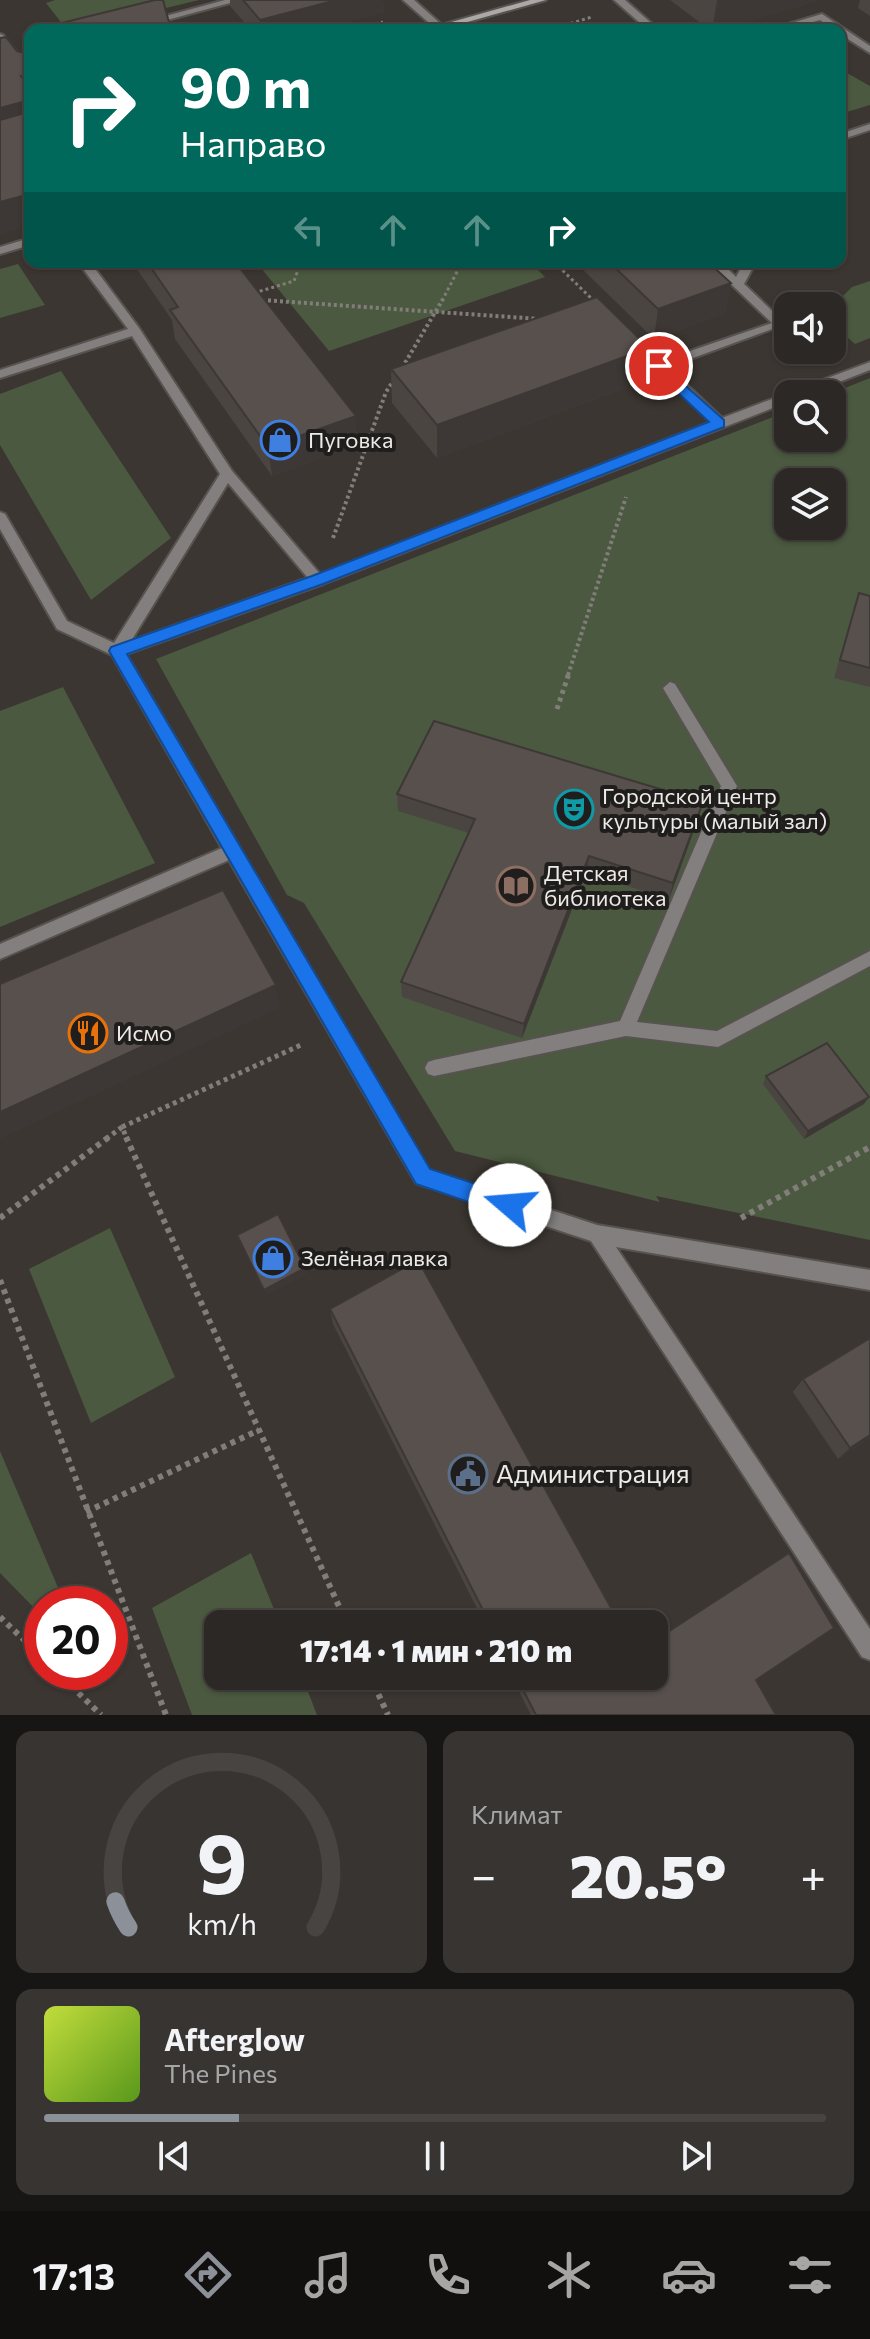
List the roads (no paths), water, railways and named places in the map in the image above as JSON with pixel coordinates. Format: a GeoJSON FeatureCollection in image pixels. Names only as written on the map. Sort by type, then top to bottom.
{"type":"FeatureCollection","features":[{"type":"Feature","properties":{"kind":"main road"},"geometry":{"type":"LineString","coordinates":[[452,24],[541,0]]}},
{"type":"Feature","properties":{"kind":"lane"},"geometry":{"type":"LineString","coordinates":[[142,24],[236,0]]}},
{"type":"Feature","properties":{"kind":"lane"},"geometry":{"type":"LineString","coordinates":[[408,0],[429,24]]}},
{"type":"Feature","properties":{"kind":"lane"},"geometry":{"type":"LineString","coordinates":[[619,0],[647,24]]}},
{"type":"Feature","properties":{"kind":"lane"},"geometry":{"type":"LineString","coordinates":[[796,24],[822,17],[832,24]]}},
{"type":"Feature","properties":{"kind":"lane"},"geometry":{"type":"LineString","coordinates":[[846,34],[870,50]]}},
{"type":"Feature","properties":{"kind":"lane"},"geometry":{"type":"LineString","coordinates":[[0,37],[24,67]]}},
{"type":"Feature","properties":{"kind":"lane"},"geometry":{"type":"LineString","coordinates":[[0,60],[24,54]]}},
{"type":"Feature","properties":{"kind":"lane"},"geometry":{"type":"LineString","coordinates":[[846,135],[870,127]]}},
{"type":"Feature","properties":{"kind":"lane"},"geometry":{"type":"LineString","coordinates":[[0,251],[24,243]]}},
{"type":"Feature","properties":{"kind":"lane"},"geometry":{"type":"LineString","coordinates":[[88,268],[135,331],[227,474],[318,580]]}},
{"type":"Feature","properties":{"kind":"lane"},"geometry":{"type":"LineString","coordinates":[[659,366],[780,324],[721,268]]}},
{"type":"Feature","properties":{"kind":"lane"},"geometry":{"type":"LineString","coordinates":[[738,284],[747,268]]}},
{"type":"Feature","properties":{"kind":"lane"},"geometry":{"type":"LineString","coordinates":[[616,324],[719,423]]}},
{"type":"Feature","properties":{"kind":"lane"},"geometry":{"type":"LineString","coordinates":[[0,374],[135,331]]}},
{"type":"Feature","properties":{"kind":"lane"},"geometry":{"type":"LineString","coordinates":[[833,380],[870,366]]}},
{"type":"Feature","properties":{"kind":"lane"},"geometry":{"type":"LineString","coordinates":[[117,651],[318,580],[774,402]]}},
{"type":"Feature","properties":{"kind":"lane"},"geometry":{"type":"LineString","coordinates":[[117,651],[227,474]]}},
{"type":"Feature","properties":{"kind":"lane"},"geometry":{"type":"LineString","coordinates":[[0,517],[62,625],[117,651],[423,1177],[597,1234],[870,1280]]}},
{"type":"Feature","properties":{"kind":"lane"},"geometry":{"type":"LineString","coordinates":[[626,1028],[729,786],[670,688]]}},
{"type":"Feature","properties":{"kind":"lane"},"geometry":{"type":"LineString","coordinates":[[0,952],[232,851]]}},
{"type":"Feature","properties":{"kind":"lane"},"geometry":{"type":"LineString","coordinates":[[434,1068],[626,1028],[718,1039],[870,958]]}},
{"type":"Feature","properties":{"kind":"lane"},"geometry":{"type":"LineString","coordinates":[[597,1234],[870,1649]]}},
{"type":"Feature","properties":{"kind":"place","name":"Пуговка"},"geometry":{"type":"Point","coordinates":[280,440]}},
{"type":"Feature","properties":{"kind":"place","name":"Городской центр культуры (малый зал)"},"geometry":{"type":"Point","coordinates":[574,809]}},
{"type":"Feature","properties":{"kind":"place","name":"Детская библиотека"},"geometry":{"type":"Point","coordinates":[516,886]}},
{"type":"Feature","properties":{"kind":"place","name":"Исмо"},"geometry":{"type":"Point","coordinates":[88,1033]}},
{"type":"Feature","properties":{"kind":"place","name":"Зелёная лавка"},"geometry":{"type":"Point","coordinates":[273,1258]}},
{"type":"Feature","properties":{"kind":"place","name":"Администрация"},"geometry":{"type":"Point","coordinates":[468,1474]}}]}
